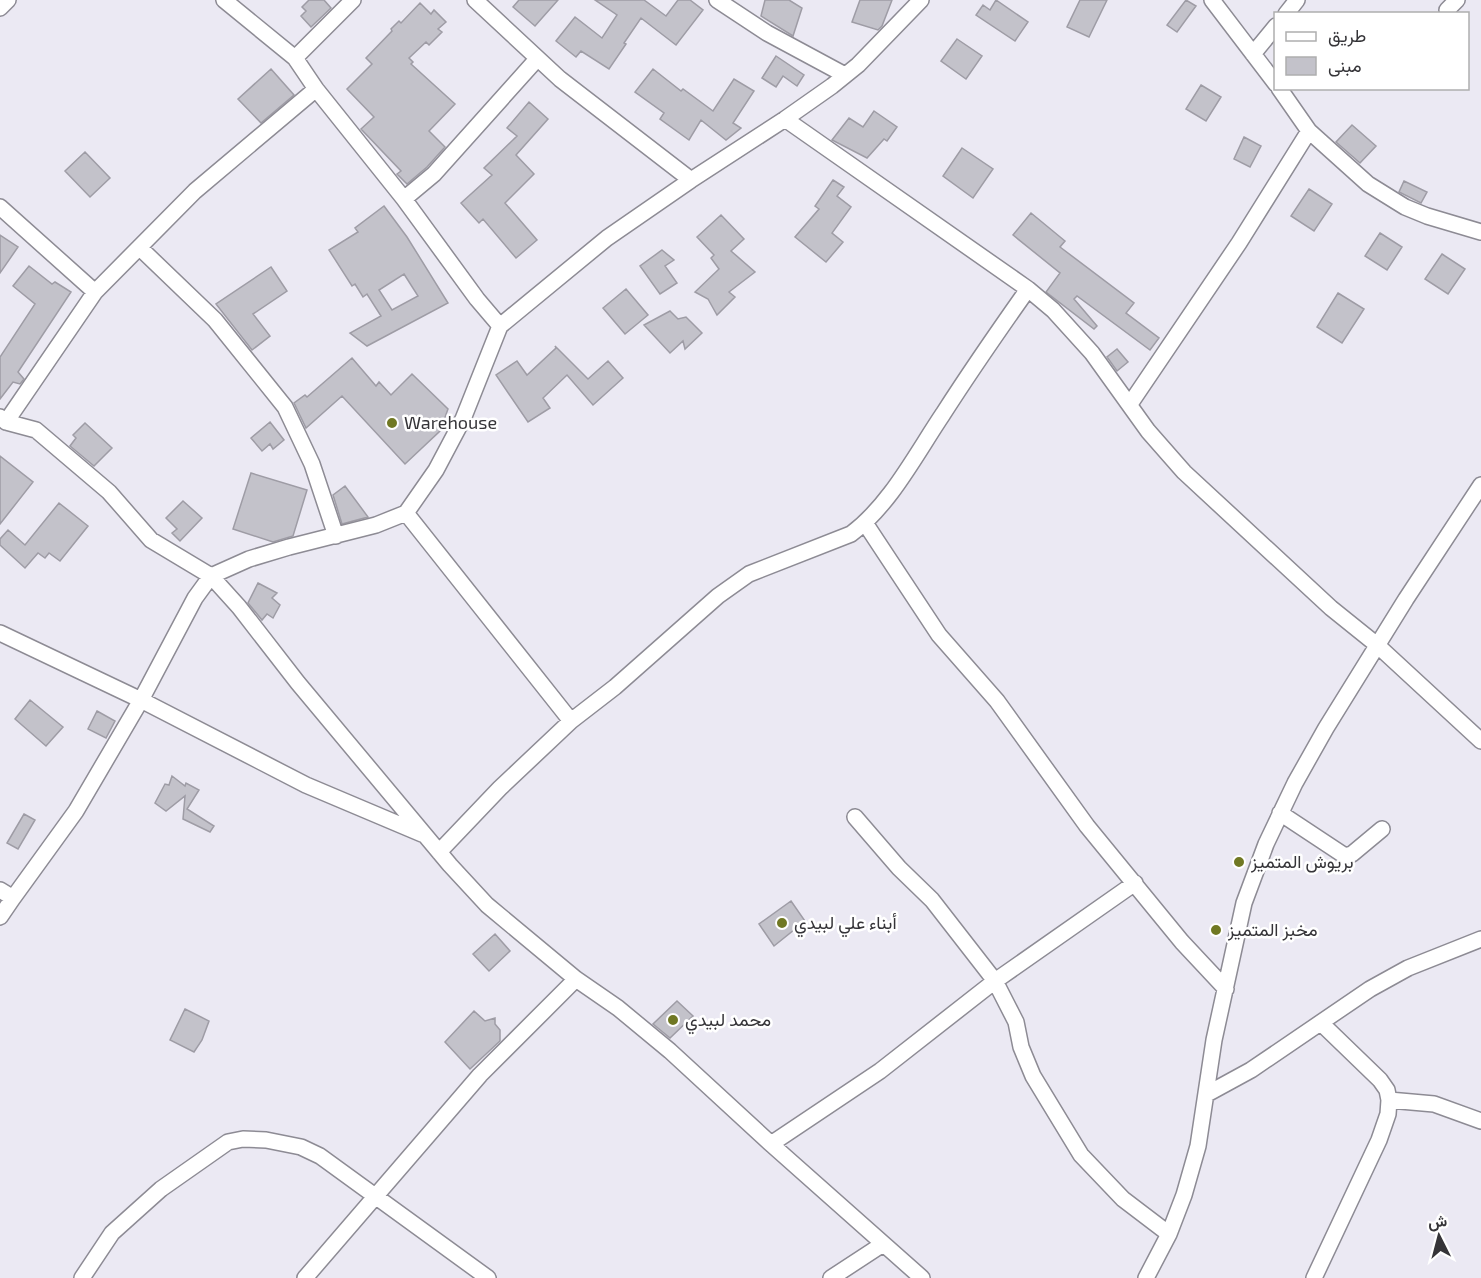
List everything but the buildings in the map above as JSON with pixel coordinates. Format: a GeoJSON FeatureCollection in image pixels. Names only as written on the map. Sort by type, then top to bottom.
{"type":"FeatureCollection","features":[{"type":"Feature","properties":{"kind":"street"},"geometry":{"type":"LineString","coordinates":[[0,8],[8,0]]}},
{"type":"Feature","properties":{"kind":"street"},"geometry":{"type":"LineString","coordinates":[[224,0],[295,58],[500,326]]}},
{"type":"Feature","properties":{"kind":"street"},"geometry":{"type":"LineString","coordinates":[[295,58],[353,0]]}},
{"type":"Feature","properties":{"kind":"street"},"geometry":{"type":"LineString","coordinates":[[475,0],[560,79],[690,180]]}},
{"type":"Feature","properties":{"kind":"street"},"geometry":{"type":"LineString","coordinates":[[717,0],[767,33],[845,75]]}},
{"type":"Feature","properties":{"kind":"street"},"geometry":{"type":"LineString","coordinates":[[0,917],[76,811],[141,700],[195,598],[211,576],[249,559],[376,525],[406,513],[436,470],[462,419],[500,326],[607,238],[690,180],[785,119],[858,65],[921,0]]}},
{"type":"Feature","properties":{"kind":"street"},"geometry":{"type":"LineString","coordinates":[[1212,0],[1274,83]]}},
{"type":"Feature","properties":{"kind":"street"},"geometry":{"type":"LineString","coordinates":[[1288,12],[1297,0]]}},
{"type":"Feature","properties":{"kind":"street"},"geometry":{"type":"LineString","coordinates":[[1252,54],[1274,27]]}},
{"type":"Feature","properties":{"kind":"street"},"geometry":{"type":"LineString","coordinates":[[404,199],[434,174],[537,58]]}},
{"type":"Feature","properties":{"kind":"street"},"geometry":{"type":"LineString","coordinates":[[316,88],[195,191],[95,292],[3,420],[36,430],[109,492],[152,540],[211,576],[239,607],[425,836],[487,905],[576,979],[618,1008],[670,1051],[922,1278]]}},
{"type":"Feature","properties":{"kind":"street"},"geometry":{"type":"LineString","coordinates":[[1280,90],[1309,131],[1368,184],[1405,207],[1481,232]]}},
{"type":"Feature","properties":{"kind":"street"},"geometry":{"type":"LineString","coordinates":[[785,119],[1028,289],[1053,310],[1092,352],[1148,431],[1184,472],[1331,608],[1377,645],[1481,741]]}},
{"type":"Feature","properties":{"kind":"street"},"geometry":{"type":"LineString","coordinates":[[1130,404],[1239,243],[1309,131]]}},
{"type":"Feature","properties":{"kind":"street"},"geometry":{"type":"LineString","coordinates":[[0,207],[95,292]]}},
{"type":"Feature","properties":{"kind":"street"},"geometry":{"type":"LineString","coordinates":[[140,248],[214,320],[285,406],[312,464],[336,536]]}},
{"type":"Feature","properties":{"kind":"street"},"geometry":{"type":"LineString","coordinates":[[439,852],[500,788],[571,721],[615,687],[718,596],[748,574],[851,534],[865,523],[882,504],[1028,289]]}},
{"type":"Feature","properties":{"kind":"street"},"geometry":{"type":"LineString","coordinates":[[1146,1278],[1169,1234],[1184,1195],[1198,1146],[1214,1040],[1244,903],[1266,844],[1280,813],[1326,728],[1481,485]]}},
{"type":"Feature","properties":{"kind":"street"},"geometry":{"type":"LineString","coordinates":[[406,513],[571,721]]}},
{"type":"Feature","properties":{"kind":"street"},"geometry":{"type":"LineString","coordinates":[[865,523],[939,635],[996,701],[1087,826],[1182,942],[1226,989]]}},
{"type":"Feature","properties":{"kind":"street"},"geometry":{"type":"LineString","coordinates":[[1,636],[141,700],[306,785],[425,836]]}},
{"type":"Feature","properties":{"kind":"street"},"geometry":{"type":"LineString","coordinates":[[1280,813],[1345,856],[1352,854],[1382,829]]}},
{"type":"Feature","properties":{"kind":"street"},"geometry":{"type":"LineString","coordinates":[[855,817],[899,868],[932,900],[995,981],[1016,1022],[1021,1047],[1033,1076],[1081,1155],[1123,1199],[1169,1234]]}},
{"type":"Feature","properties":{"kind":"street"},"geometry":{"type":"LineString","coordinates":[[771,1144],[880,1071],[995,981],[1135,883]]}},
{"type":"Feature","properties":{"kind":"street"},"geometry":{"type":"LineString","coordinates":[[0,890],[13,898]]}},
{"type":"Feature","properties":{"kind":"street"},"geometry":{"type":"LineString","coordinates":[[1207,1094],[1251,1070],[1370,989],[1408,968],[1481,939]]}},
{"type":"Feature","properties":{"kind":"street"},"geometry":{"type":"LineString","coordinates":[[305,1278],[480,1075],[576,979]]}},
{"type":"Feature","properties":{"kind":"street"},"geometry":{"type":"LineString","coordinates":[[1314,1278],[1379,1140],[1388,1114],[1389,1101],[1387,1090],[1380,1080],[1321,1023]]}},
{"type":"Feature","properties":{"kind":"street"},"geometry":{"type":"LineString","coordinates":[[1389,1101],[1434,1104],[1481,1121]]}},
{"type":"Feature","properties":{"kind":"street"},"geometry":{"type":"LineString","coordinates":[[82,1278],[112,1233],[161,1189],[228,1142],[243,1139],[266,1140],[301,1147],[320,1155],[488,1278]]}},
{"type":"Feature","properties":{"kind":"street"},"geometry":{"type":"LineString","coordinates":[[831,1278],[883,1244]]}},
{"type":"Feature","properties":{"kind":"place","name":"Warehouse"},"geometry":{"type":"Point","coordinates":[392,423]}},
{"type":"Feature","properties":{"kind":"place","name":"بريوش المتميز"},"geometry":{"type":"Point","coordinates":[1239,862]}},
{"type":"Feature","properties":{"kind":"place","name":"أبناء علي لبيدي"},"geometry":{"type":"Point","coordinates":[782,923]}},
{"type":"Feature","properties":{"kind":"place","name":"مخبز المتميز"},"geometry":{"type":"Point","coordinates":[1216,930]}},
{"type":"Feature","properties":{"kind":"place","name":"محمد لبيدي"},"geometry":{"type":"Point","coordinates":[673,1020]}}]}
